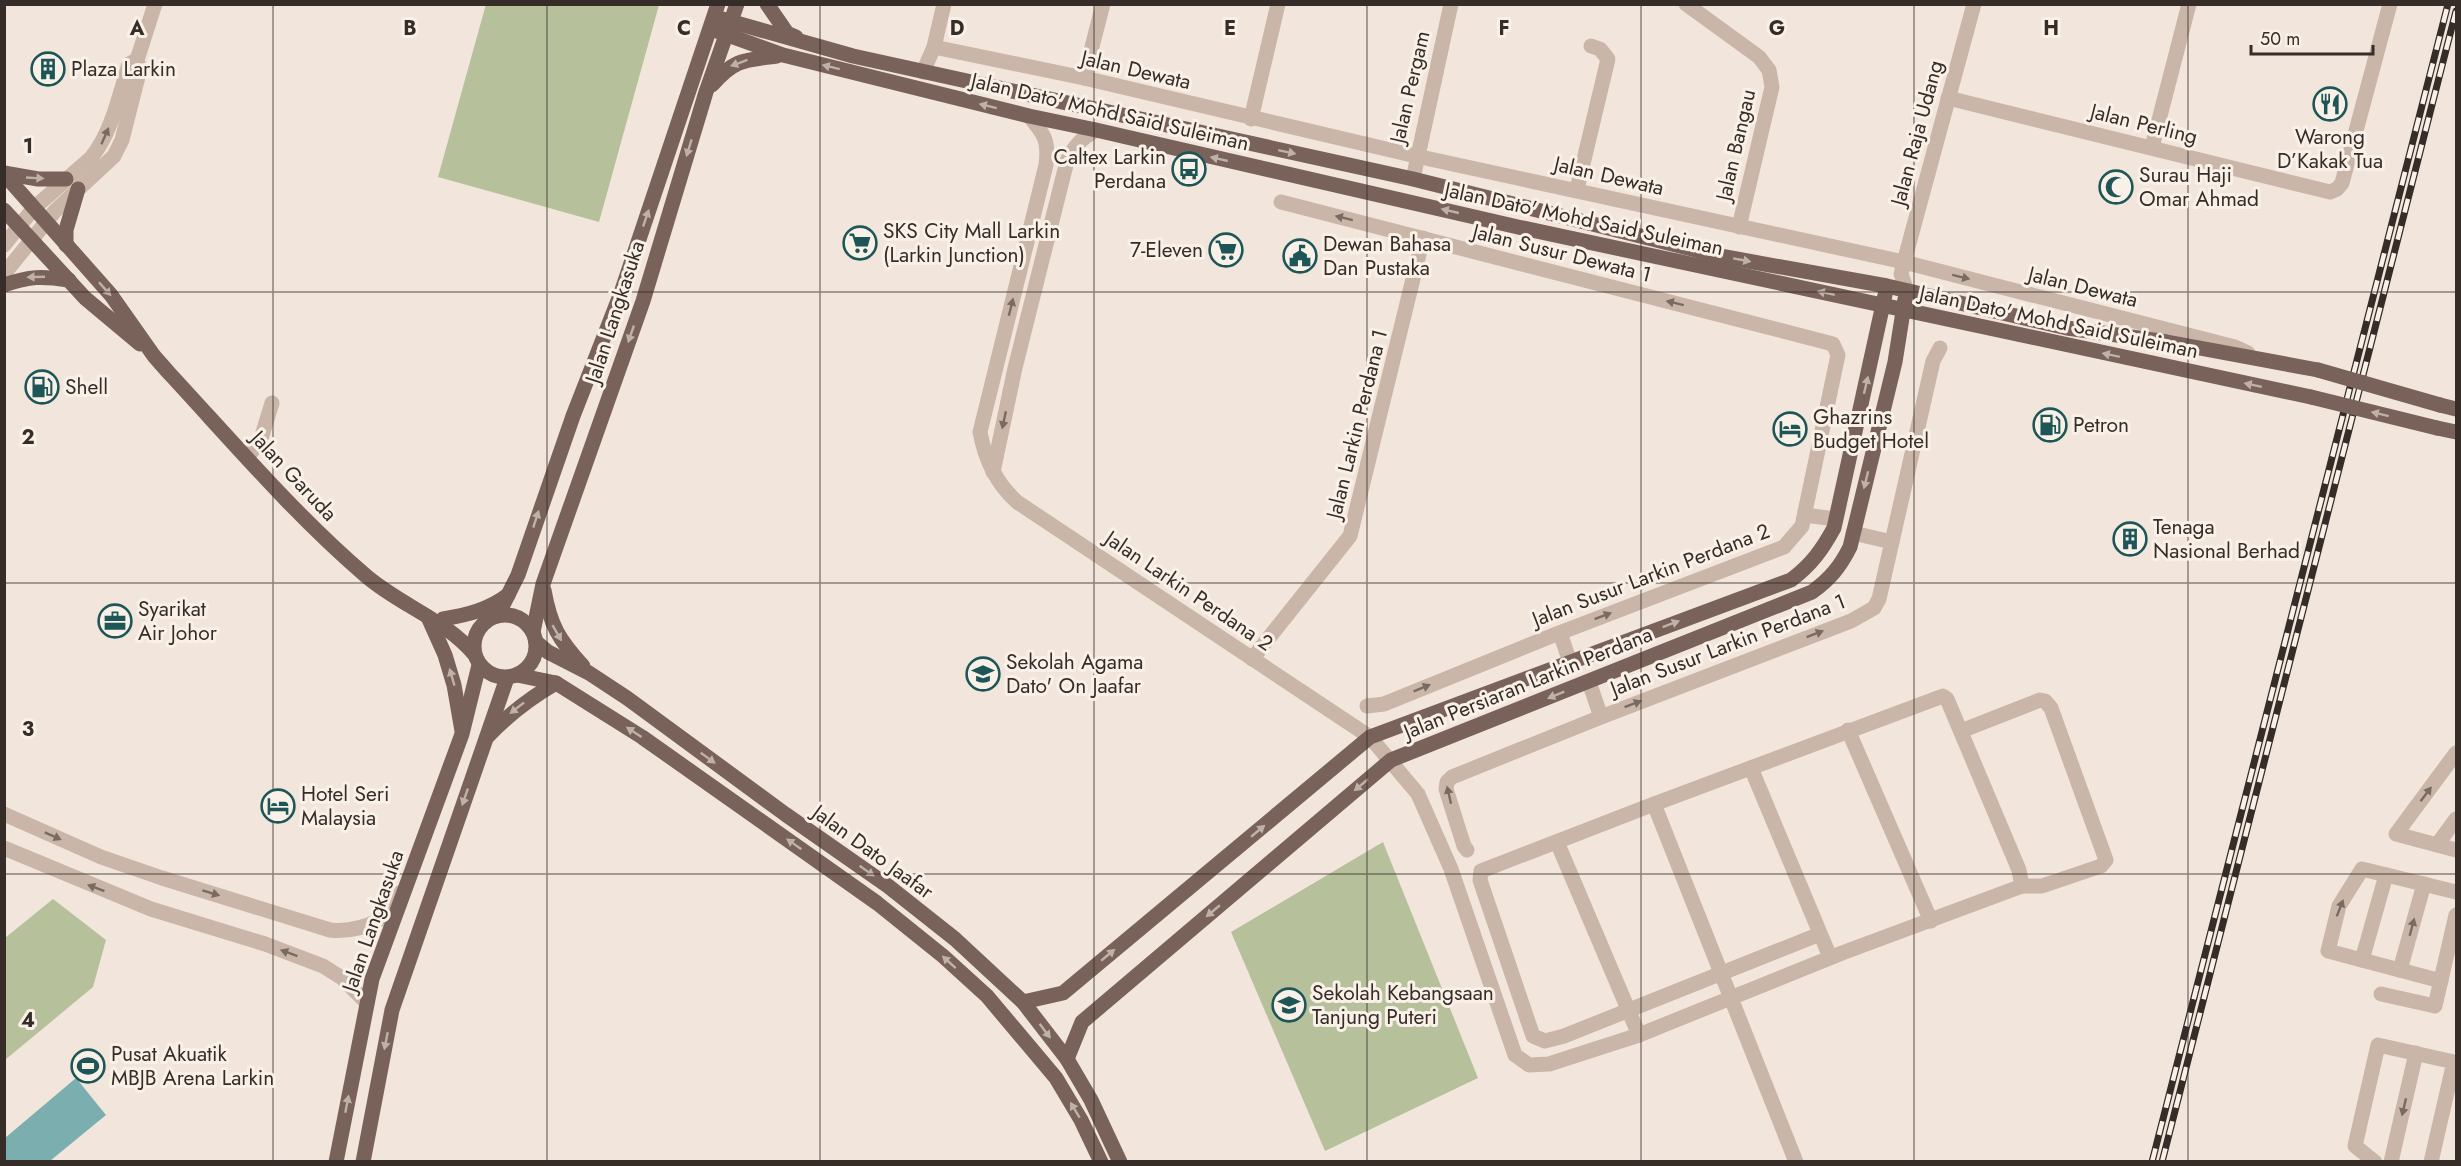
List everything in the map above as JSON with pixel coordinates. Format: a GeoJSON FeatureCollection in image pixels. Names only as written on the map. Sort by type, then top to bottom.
{"type":"FeatureCollection","features":[{"type":"Feature","properties":{"kind":"main road","name":"Jalan Langkasuka"},"geometry":{"type":"LineString","coordinates":[[534,637],[543,584],[643,301],[706,92],[737,4]]}},
{"type":"Feature","properties":{"kind":"main road"},"geometry":{"type":"LineString","coordinates":[[767,4],[787,33],[808,44]]}},
{"type":"Feature","properties":{"kind":"main road","name":"Jalan Langkasuka"},"geometry":{"type":"LineString","coordinates":[[493,617],[510,593],[573,416],[621,293],[715,17]]}},
{"type":"Feature","properties":{"kind":"main road"},"geometry":{"type":"LineString","coordinates":[[715,17],[728,28]]}},
{"type":"Feature","properties":{"kind":"main road","name":"Jalan Dato' Mohd Said Suleiman"},"geometry":{"type":"LineString","coordinates":[[728,28],[1413,179],[1720,256],[1887,286],[2067,328],[2167,342],[2318,370],[2457,409]]}},
{"type":"Feature","properties":{"kind":"main road","name":"Jalan Dato' Mohd Said Suleiman"},"geometry":{"type":"LineString","coordinates":[[728,28],[783,55],[1029,117],[1096,130],[1518,227],[2311,397],[2457,432]]}},
{"type":"Feature","properties":{"kind":"main road"},"geometry":{"type":"LineString","coordinates":[[706,92],[725,69],[736,63],[783,55]]}},
{"type":"Feature","properties":{"kind":"main road"},"geometry":{"type":"LineString","coordinates":[[1246,165],[1250,144]]}},
{"type":"Feature","properties":{"kind":"main road"},"geometry":{"type":"LineString","coordinates":[[4,174],[38,179],[66,178]]}},
{"type":"Feature","properties":{"kind":"main road","name":"Jalan Garuda"},"geometry":{"type":"LineString","coordinates":[[4,174],[111,295],[154,356],[331,546],[372,581],[456,635],[477,660]]}},
{"type":"Feature","properties":{"kind":"main road"},"geometry":{"type":"LineString","coordinates":[[66,245],[66,230],[78,189]]}},
{"type":"Feature","properties":{"kind":"main road","name":"Jalan Garuda"},"geometry":{"type":"LineString","coordinates":[[4,210],[97,309],[154,356]]}},
{"type":"Feature","properties":{"kind":"main road"},"geometry":{"type":"LineString","coordinates":[[4,285],[27,277],[69,280]]}},
{"type":"Feature","properties":{"kind":"main road","name":"Jalan Persiaran Larkin Perdana"},"geometry":{"type":"LineString","coordinates":[[1023,1002],[1063,993],[1370,737],[1791,580],[1806,569],[1822,550],[1834,528],[1887,286]]}},
{"type":"Feature","properties":{"kind":"main road","name":"Jalan Persiaran Larkin Perdana"},"geometry":{"type":"LineString","coordinates":[[1067,1059],[1082,1022],[1391,760],[1812,592],[1837,571],[1850,547],[1895,362],[1907,291]]}},
{"type":"Feature","properties":{"kind":"main road"},"geometry":{"type":"LineString","coordinates":[[543,584],[549,616],[556,633],[589,673]]}},
{"type":"Feature","properties":{"kind":"main road"},"geometry":{"type":"LineString","coordinates":[[443,620],[499,603],[510,593]]}},
{"type":"Feature","properties":{"kind":"main road"},"geometry":{"type":"LineString","coordinates":[[423,613],[445,655],[454,685],[462,734]]}},
{"type":"Feature","properties":{"kind":"main road","name":"Jalan Garuda"},"geometry":{"type":"LineString","coordinates":[[423,613],[458,622],[493,617]]}},
{"type":"Feature","properties":{"kind":"main road"},"geometry":{"type":"LineString","coordinates":[[508,615],[518,617],[534,637],[536,652],[526,670],[512,676],[496,676],[477,660],[473,645],[475,635],[493,617],[508,615]]}},
{"type":"Feature","properties":{"kind":"main road","name":"Jalan Dato Jaafar"},"geometry":{"type":"LineString","coordinates":[[534,637],[548,652],[589,673],[888,886],[955,939],[1023,1002],[1067,1059],[1091,1100],[1120,1161]]}},
{"type":"Feature","properties":{"kind":"main road","name":"Jalan Langkasuka"},"geometry":{"type":"LineString","coordinates":[[336,1161],[367,1003],[382,946],[462,734],[477,660]]}},
{"type":"Feature","properties":{"kind":"main road"},"geometry":{"type":"LineString","coordinates":[[363,1161],[392,1010],[484,742],[512,676]]}},
{"type":"Feature","properties":{"kind":"main road","name":"Jalan Dato Jaafar"},"geometry":{"type":"LineString","coordinates":[[512,676],[556,683],[615,719],[688,768],[877,903],[943,956],[987,996],[1056,1078],[1081,1120],[1101,1161]]}},
{"type":"Feature","properties":{"kind":"main road"},"geometry":{"type":"LineString","coordinates":[[484,742],[508,715],[530,698],[556,683]]}},
{"type":"Feature","properties":{"kind":"street"},"geometry":{"type":"LineString","coordinates":[[4,274],[46,222],[114,156],[122,140],[140,69],[137,60],[155,4]]}},
{"type":"Feature","properties":{"kind":"street"},"geometry":{"type":"LineString","coordinates":[[923,72],[934,46],[944,4]]}},
{"type":"Feature","properties":{"kind":"street"},"geometry":{"type":"LineString","coordinates":[[1083,78],[1103,4]]}},
{"type":"Feature","properties":{"kind":"street"},"geometry":{"type":"LineString","coordinates":[[1251,119],[1278,4]]}},
{"type":"Feature","properties":{"kind":"street","name":"Jalan Pergam"},"geometry":{"type":"LineString","coordinates":[[1413,179],[1416,156],[1451,4]]}},
{"type":"Feature","properties":{"kind":"street","name":"Jalan Bangau"},"geometry":{"type":"LineString","coordinates":[[1686,4],[1759,57],[1768,70],[1772,87],[1739,227]]}},
{"type":"Feature","properties":{"kind":"street","name":"Jalan Raja Udang"},"geometry":{"type":"LineString","coordinates":[[1903,268],[1974,4]]}},
{"type":"Feature","properties":{"kind":"street"},"geometry":{"type":"LineString","coordinates":[[2152,147],[2189,4]]}},
{"type":"Feature","properties":{"kind":"street","name":"Jalan Perling"},"geometry":{"type":"LineString","coordinates":[[1948,98],[2330,192],[2342,183],[2390,4]]}},
{"type":"Feature","properties":{"kind":"street","name":"Jalan Dewata"},"geometry":{"type":"LineString","coordinates":[[934,46],[1739,227],[2235,347],[2272,362]]}},
{"type":"Feature","properties":{"kind":"street"},"geometry":{"type":"LineString","coordinates":[[1577,189],[1608,59],[1600,49],[1591,46]]}},
{"type":"Feature","properties":{"kind":"street"},"geometry":{"type":"LineString","coordinates":[[4,245],[34,208],[99,149],[106,136],[129,64],[137,60]]}},
{"type":"Feature","properties":{"kind":"street","name":"Jalan Larkin Perdana 2"},"geometry":{"type":"LineString","coordinates":[[1029,117],[1043,133],[1048,147],[1046,165],[980,432],[983,452],[993,472],[1002,488],[1017,502],[1370,737],[1391,760],[1418,794],[1451,869],[1515,1055],[1529,1065],[1549,1064],[1639,1035],[1830,957],[2022,886],[2042,886],[2101,866],[2106,860],[2051,708],[2045,701],[2040,700],[1961,731]]}},
{"type":"Feature","properties":{"kind":"street"},"geometry":{"type":"LineString","coordinates":[[993,472],[1015,368],[1067,161],[1073,147],[1096,130]]}},
{"type":"Feature","properties":{"kind":"street","name":"Jalan Susur Dewata 1"},"geometry":{"type":"LineString","coordinates":[[1281,202],[1833,344]]}},
{"type":"Feature","properties":{"kind":"street","name":"Jalan Larkin Perdana 1"},"geometry":{"type":"LineString","coordinates":[[1252,659],[1350,536],[1423,238]]}},
{"type":"Feature","properties":{"kind":"street"},"geometry":{"type":"LineString","coordinates":[[1887,286],[1903,268]]}},
{"type":"Feature","properties":{"kind":"street"},"geometry":{"type":"LineString","coordinates":[[1903,268],[1907,291]]}},
{"type":"Feature","properties":{"kind":"street","name":"Jalan Susur Larkin Perdana 2"},"geometry":{"type":"LineString","coordinates":[[1367,706],[1384,704],[1784,547],[1802,526],[1805,515],[1838,355],[1833,344]]}},
{"type":"Feature","properties":{"kind":"street","name":"Jalan Susur Larkin Perdana 1"},"geometry":{"type":"LineString","coordinates":[[1467,850],[1446,789],[1447,782],[1452,777],[1861,616],[1874,608],[1879,599],[1934,362],[1940,348]]}},
{"type":"Feature","properties":{"kind":"street"},"geometry":{"type":"LineString","coordinates":[[247,457],[260,442],[272,403]]}},
{"type":"Feature","properties":{"kind":"street"},"geometry":{"type":"LineString","coordinates":[[1805,515],[1836,519]]}},
{"type":"Feature","properties":{"kind":"street"},"geometry":{"type":"LineString","coordinates":[[1853,533],[1892,542]]}},
{"type":"Feature","properties":{"kind":"street"},"geometry":{"type":"LineString","coordinates":[[1560,633],[1570,662]]}},
{"type":"Feature","properties":{"kind":"street"},"geometry":{"type":"LineString","coordinates":[[1588,682],[1601,717]]}},
{"type":"Feature","properties":{"kind":"street"},"geometry":{"type":"LineString","coordinates":[[1821,934],[1564,1036],[1545,1041],[1533,1036],[1480,880],[1481,871],[1942,696],[1947,699],[1961,731],[2019,870],[2022,886]]}},
{"type":"Feature","properties":{"kind":"street"},"geometry":{"type":"LineString","coordinates":[[1848,730],[1931,921]]}},
{"type":"Feature","properties":{"kind":"street"},"geometry":{"type":"LineString","coordinates":[[2457,753],[2396,834],[2457,850]]}},
{"type":"Feature","properties":{"kind":"street"},"geometry":{"type":"LineString","coordinates":[[1751,768],[1830,957]]}},
{"type":"Feature","properties":{"kind":"street"},"geometry":{"type":"LineString","coordinates":[[1654,804],[1796,1161]]}},
{"type":"Feature","properties":{"kind":"street"},"geometry":{"type":"LineString","coordinates":[[4,814],[101,857],[141,871],[344,932],[363,927],[387,914],[411,872]]}},
{"type":"Feature","properties":{"kind":"street"},"geometry":{"type":"LineString","coordinates":[[2437,845],[2457,819]]}},
{"type":"Feature","properties":{"kind":"street"},"geometry":{"type":"LineString","coordinates":[[1557,842],[1639,1035]]}},
{"type":"Feature","properties":{"kind":"street"},"geometry":{"type":"LineString","coordinates":[[4,849],[151,909],[265,944],[323,966],[342,978],[367,1003]]}},
{"type":"Feature","properties":{"kind":"street"},"geometry":{"type":"LineString","coordinates":[[2441,981],[2328,951],[2339,906],[2362,869],[2457,892]]}},
{"type":"Feature","properties":{"kind":"street"},"geometry":{"type":"LineString","coordinates":[[2362,960],[2386,875]]}},
{"type":"Feature","properties":{"kind":"street"},"geometry":{"type":"LineString","coordinates":[[2400,970],[2424,884]]}},
{"type":"Feature","properties":{"kind":"street"},"geometry":{"type":"LineString","coordinates":[[2381,994],[2435,1006],[2457,915]]}},
{"type":"Feature","properties":{"kind":"street"},"geometry":{"type":"LineString","coordinates":[[2375,1161],[2355,1146],[2378,1045],[2454,1062],[2431,1161]]}},
{"type":"Feature","properties":{"kind":"street"},"geometry":{"type":"LineString","coordinates":[[2391,1161],[2416,1053]]}},
{"type":"Feature","properties":{"kind":"green space"},"geometry":{"type":"Polygon","coordinates":[[[486,4],[659,5],[599,222],[438,177],[486,4]]]}},
{"type":"Feature","properties":{"kind":"green space"},"geometry":{"type":"Polygon","coordinates":[[[1383,842],[1478,1078],[1325,1151],[1231,932],[1383,842]]]}},
{"type":"Feature","properties":{"kind":"green space"},"geometry":{"type":"Polygon","coordinates":[[[53,899],[106,940],[93,987],[5,1060],[5,938],[53,899]]]}},
{"type":"Feature","properties":{"kind":"water"},"geometry":{"type":"Polygon","coordinates":[[[76,1078],[106,1115],[50,1161],[5,1161],[5,1138],[76,1078]]]}},
{"type":"Feature","properties":{"kind":"railway"},"geometry":{"type":"LineString","coordinates":[[2152,1162],[2448,4]]}},
{"type":"Feature","properties":{"kind":"railway"},"geometry":{"type":"LineString","coordinates":[[2162,1162],[2456,11]]}},
{"type":"Feature","properties":{"kind":"place","name":"Plaza Larkin"},"geometry":{"type":"Point","coordinates":[48,69]}},
{"type":"Feature","properties":{"kind":"place","name":"Warong D’Kakak Tua"},"geometry":{"type":"Point","coordinates":[2330,104]}},
{"type":"Feature","properties":{"kind":"place","name":"Caltex Larkin Perdana"},"geometry":{"type":"Point","coordinates":[1189,169]}},
{"type":"Feature","properties":{"kind":"place","name":"Surau Haji Omar Ahmad"},"geometry":{"type":"Point","coordinates":[2116,187]}},
{"type":"Feature","properties":{"kind":"place","name":"SKS City Mall Larkin (Larkin Junction)"},"geometry":{"type":"Point","coordinates":[860,243]}},
{"type":"Feature","properties":{"kind":"place","name":"7-Eleven"},"geometry":{"type":"Point","coordinates":[1226,250]}},
{"type":"Feature","properties":{"kind":"place","name":"Dewan Bahasa Dan Pustaka"},"geometry":{"type":"Point","coordinates":[1300,256]}},
{"type":"Feature","properties":{"kind":"place","name":"Shell"},"geometry":{"type":"Point","coordinates":[42,387]}},
{"type":"Feature","properties":{"kind":"place","name":"Petron"},"geometry":{"type":"Point","coordinates":[2050,425]}},
{"type":"Feature","properties":{"kind":"place","name":"Ghazrins Budget Hotel"},"geometry":{"type":"Point","coordinates":[1790,429]}},
{"type":"Feature","properties":{"kind":"place","name":"Tenaga Nasional Berhad"},"geometry":{"type":"Point","coordinates":[2130,539]}},
{"type":"Feature","properties":{"kind":"place","name":"Syarikat Air Johor"},"geometry":{"type":"Point","coordinates":[115,621]}},
{"type":"Feature","properties":{"kind":"place","name":"Sekolah Agama Dato' On Jaafar"},"geometry":{"type":"Point","coordinates":[983,674]}},
{"type":"Feature","properties":{"kind":"place","name":"Hotel Seri Malaysia"},"geometry":{"type":"Point","coordinates":[278,806]}},
{"type":"Feature","properties":{"kind":"place","name":"Sekolah Kebangsaan Tanjung Puteri"},"geometry":{"type":"Point","coordinates":[1289,1005]}},
{"type":"Feature","properties":{"kind":"place","name":"Pusat Akuatik MBJB Arena Larkin"},"geometry":{"type":"Point","coordinates":[88,1066]}}]}
